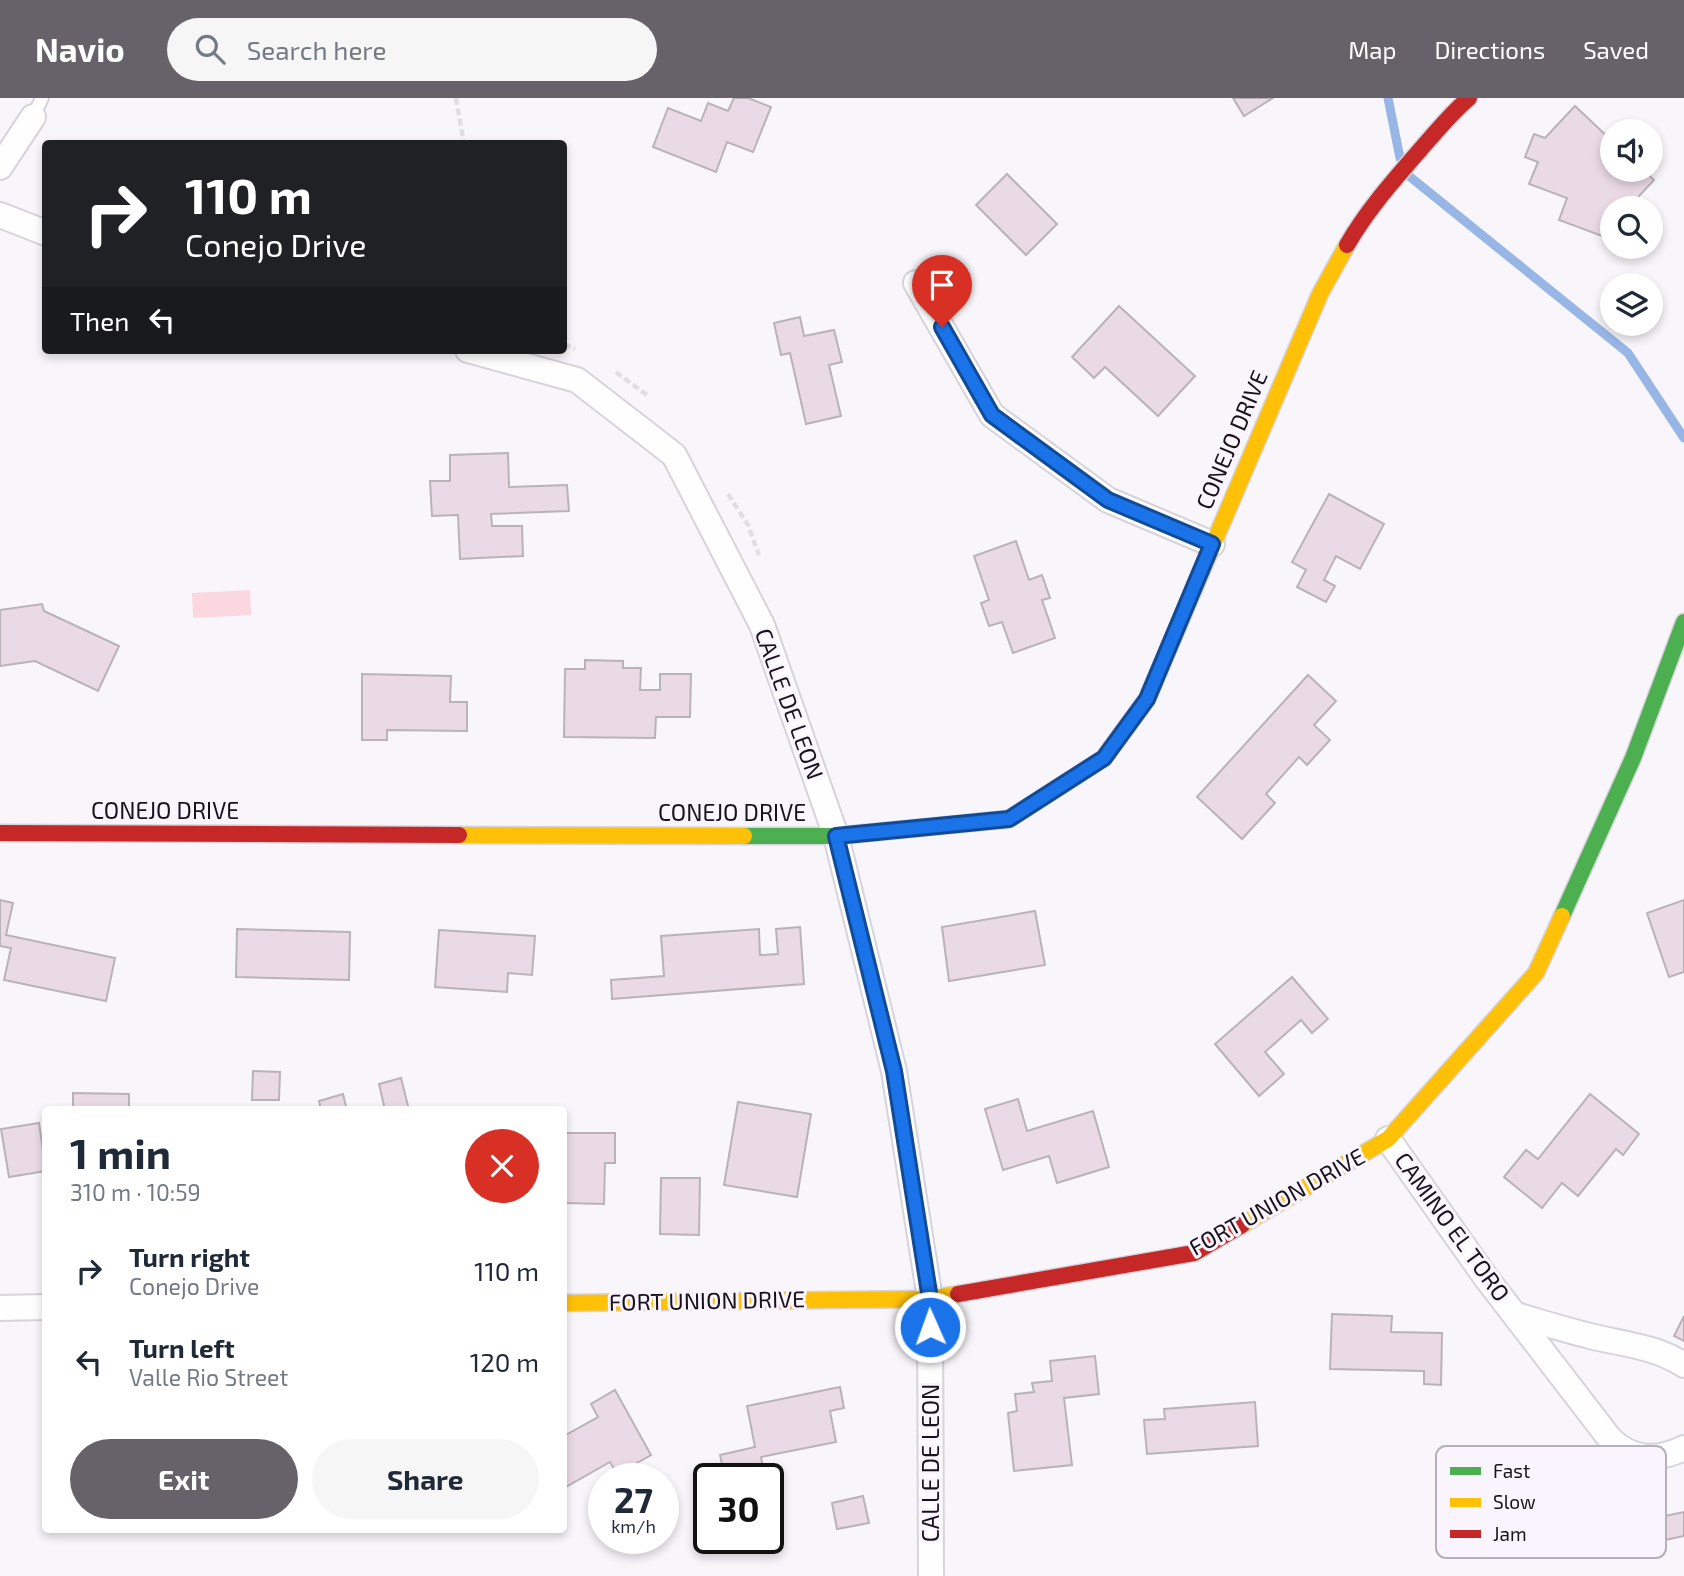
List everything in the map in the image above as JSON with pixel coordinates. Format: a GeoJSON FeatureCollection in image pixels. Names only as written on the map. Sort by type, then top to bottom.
{"type":"FeatureCollection","features":[{"type":"Feature","properties":{"kind":"street","name":"CONEJO DRIVE"},"geometry":{"type":"LineString","coordinates":[[0,833],[836,836],[1009,819],[1104,758],[1147,699],[1320,294],[1358,226],[1457,108],[1469,98]]}},
{"type":"Feature","properties":{"kind":"street"},"geometry":{"type":"LineString","coordinates":[[0,167],[37,107]]}},
{"type":"Feature","properties":{"kind":"street"},"geometry":{"type":"LineString","coordinates":[[0,215],[42,231]]}},
{"type":"Feature","properties":{"kind":"street"},"geometry":{"type":"LineString","coordinates":[[916,283],[992,415],[1108,500],[1212,544]]}},
{"type":"Feature","properties":{"kind":"street","name":"CALLE DE LEON"},"geometry":{"type":"LineString","coordinates":[[482,354],[576,380],[674,455],[762,625],[836,836],[894,1071],[930,1299],[931,1576]]}},
{"type":"Feature","properties":{"kind":"street","name":"FORT UNION DRIVE"},"geometry":{"type":"LineString","coordinates":[[567,1303],[930,1299],[1194,1253],[1388,1139],[1536,973],[1633,758],[1684,622]]}},
{"type":"Feature","properties":{"kind":"street","name":"CAMINO EL TORO"},"geometry":{"type":"LineString","coordinates":[[1388,1139],[1487,1279],[1596,1421],[1618,1446]]}},
{"type":"Feature","properties":{"kind":"street"},"geometry":{"type":"LineString","coordinates":[[0,1308],[42,1307]]}},
{"type":"Feature","properties":{"kind":"street","name":"CAMINO EL TORO"},"geometry":{"type":"LineString","coordinates":[[1516,1315],[1589,1336],[1637,1345],[1684,1365]]}},
{"type":"Feature","properties":{"kind":"street","name":"CAMINO EL TORO"},"geometry":{"type":"LineString","coordinates":[[1666,1454],[1684,1448]]}},
{"type":"Feature","properties":{"kind":"path"},"geometry":{"type":"LineString","coordinates":[[456,98],[463,140]]}},
{"type":"Feature","properties":{"kind":"shaded area"},"geometry":{"type":"Polygon","coordinates":[[[250,590],[251,615],[193,618],[192,593],[250,590]]]}},
{"type":"Feature","properties":{"kind":"building"},"geometry":{"type":"Polygon","coordinates":[[[734,98],[748,98],[771,107],[753,152],[727,142],[716,172],[653,147],[668,108],[701,121],[708,103],[728,111],[734,98]]]}},
{"type":"Feature","properties":{"kind":"building"},"geometry":{"type":"Polygon","coordinates":[[[1233,98],[1273,98],[1244,116],[1233,98]]]}},
{"type":"Feature","properties":{"kind":"building"},"geometry":{"type":"Polygon","coordinates":[[[1575,106],[1600,130],[1600,182],[1652,182],[1639,196],[1600,196],[1600,235],[1559,220],[1567,198],[1529,184],[1538,162],[1525,157],[1534,134],[1545,138],[1575,106]]]}},
{"type":"Feature","properties":{"kind":"building"},"geometry":{"type":"Polygon","coordinates":[[[1007,174],[1057,224],[1026,255],[976,205],[1007,174]]]}},
{"type":"Feature","properties":{"kind":"building"},"geometry":{"type":"Polygon","coordinates":[[[1119,306],[1195,376],[1158,416],[1105,367],[1094,378],[1072,357],[1119,306]]]}},
{"type":"Feature","properties":{"kind":"building"},"geometry":{"type":"Polygon","coordinates":[[[800,317],[804,336],[834,330],[842,362],[829,365],[841,416],[806,424],[790,353],[781,355],[774,323],[800,317]]]}},
{"type":"Feature","properties":{"kind":"building"},"geometry":{"type":"Polygon","coordinates":[[[508,453],[509,487],[567,485],[569,511],[491,514],[492,526],[522,526],[523,556],[460,559],[458,515],[432,516],[430,481],[450,481],[450,455],[508,453]]]}},
{"type":"Feature","properties":{"kind":"building"},"geometry":{"type":"Polygon","coordinates":[[[1329,494],[1384,524],[1360,569],[1336,556],[1324,580],[1335,586],[1326,602],[1297,587],[1306,570],[1292,562],[1329,494]]]}},
{"type":"Feature","properties":{"kind":"building"},"geometry":{"type":"Polygon","coordinates":[[[1016,541],[1029,580],[1042,575],[1050,598],[1042,600],[1055,638],[1013,653],[1002,622],[989,626],[981,603],[989,600],[974,556],[1016,541]]]}},
{"type":"Feature","properties":{"kind":"building"},"geometry":{"type":"Polygon","coordinates":[[[42,604],[44,611],[119,646],[98,691],[35,661],[0,666],[0,610],[42,604]]]}},
{"type":"Feature","properties":{"kind":"building"},"geometry":{"type":"Polygon","coordinates":[[[585,660],[623,661],[623,668],[641,668],[640,690],[660,690],[660,674],[691,674],[690,717],[656,717],[655,738],[564,737],[565,669],[585,669],[585,660]]]}},
{"type":"Feature","properties":{"kind":"building"},"geometry":{"type":"Polygon","coordinates":[[[362,674],[451,676],[450,702],[467,702],[467,731],[387,730],[387,740],[362,740],[362,674]]]}},
{"type":"Feature","properties":{"kind":"building"},"geometry":{"type":"Polygon","coordinates":[[[1308,675],[1336,701],[1314,725],[1330,740],[1307,765],[1299,757],[1266,794],[1275,803],[1242,839],[1197,797],[1308,675]]]}},
{"type":"Feature","properties":{"kind":"building"},"geometry":{"type":"Polygon","coordinates":[[[0,900],[13,903],[6,935],[115,958],[106,1001],[4,980],[11,948],[0,946],[0,900]]]}},
{"type":"Feature","properties":{"kind":"building"},"geometry":{"type":"Polygon","coordinates":[[[1684,900],[1684,972],[1669,977],[1647,913],[1684,900]]]}},
{"type":"Feature","properties":{"kind":"building"},"geometry":{"type":"Polygon","coordinates":[[[1035,911],[1045,965],[949,981],[942,927],[1035,911]]]}},
{"type":"Feature","properties":{"kind":"building"},"geometry":{"type":"Polygon","coordinates":[[[800,927],[804,984],[612,999],[611,980],[664,976],[661,936],[759,929],[760,955],[778,954],[776,929],[800,927]]]}},
{"type":"Feature","properties":{"kind":"building"},"geometry":{"type":"Polygon","coordinates":[[[237,929],[350,932],[349,980],[236,977],[237,929]]]}},
{"type":"Feature","properties":{"kind":"building"},"geometry":{"type":"Polygon","coordinates":[[[439,930],[535,936],[532,975],[508,973],[507,992],[435,987],[439,930]]]}},
{"type":"Feature","properties":{"kind":"building"},"geometry":{"type":"Polygon","coordinates":[[[1292,977],[1328,1019],[1312,1033],[1301,1020],[1265,1052],[1284,1074],[1259,1096],[1215,1044],[1292,977]]]}},
{"type":"Feature","properties":{"kind":"building"},"geometry":{"type":"Polygon","coordinates":[[[253,1071],[280,1072],[279,1100],[252,1100],[253,1071]]]}},
{"type":"Feature","properties":{"kind":"building"},"geometry":{"type":"Polygon","coordinates":[[[401,1078],[408,1106],[384,1106],[379,1084],[401,1078]]]}},
{"type":"Feature","properties":{"kind":"building"},"geometry":{"type":"Polygon","coordinates":[[[73,1093],[129,1094],[129,1106],[73,1106],[73,1093]]]}},
{"type":"Feature","properties":{"kind":"building"},"geometry":{"type":"Polygon","coordinates":[[[343,1094],[346,1106],[320,1106],[319,1101],[343,1094]]]}},
{"type":"Feature","properties":{"kind":"building"},"geometry":{"type":"Polygon","coordinates":[[[1590,1094],[1639,1134],[1623,1155],[1616,1149],[1578,1196],[1562,1183],[1542,1208],[1504,1177],[1526,1150],[1538,1159],[1590,1094]]]}},
{"type":"Feature","properties":{"kind":"building"},"geometry":{"type":"Polygon","coordinates":[[[1018,1099],[1027,1131],[1093,1111],[1109,1167],[1057,1183],[1049,1156],[1003,1170],[985,1109],[1018,1099]]]}},
{"type":"Feature","properties":{"kind":"building"},"geometry":{"type":"Polygon","coordinates":[[[738,1102],[811,1114],[797,1197],[724,1185],[738,1102]]]}},
{"type":"Feature","properties":{"kind":"building"},"geometry":{"type":"Polygon","coordinates":[[[39,1123],[42,1172],[9,1177],[1,1129],[39,1123]]]}},
{"type":"Feature","properties":{"kind":"building"},"geometry":{"type":"Polygon","coordinates":[[[567,1133],[615,1133],[615,1163],[605,1163],[604,1204],[567,1203],[567,1133]]]}},
{"type":"Feature","properties":{"kind":"building"},"geometry":{"type":"Polygon","coordinates":[[[661,1178],[700,1178],[699,1235],[660,1234],[661,1178]]]}},
{"type":"Feature","properties":{"kind":"building"},"geometry":{"type":"Polygon","coordinates":[[[1332,1314],[1392,1316],[1391,1332],[1442,1333],[1441,1385],[1424,1384],[1424,1371],[1330,1369],[1332,1314]]]}},
{"type":"Feature","properties":{"kind":"building"},"geometry":{"type":"Polygon","coordinates":[[[1684,1316],[1684,1341],[1674,1336],[1684,1316]]]}},
{"type":"Feature","properties":{"kind":"building"},"geometry":{"type":"Polygon","coordinates":[[[1095,1356],[1099,1394],[1064,1398],[1072,1465],[1014,1471],[1008,1413],[1017,1411],[1015,1394],[1034,1392],[1032,1383],[1052,1381],[1050,1361],[1095,1356]]]}},
{"type":"Feature","properties":{"kind":"building"},"geometry":{"type":"Polygon","coordinates":[[[840,1387],[844,1408],[830,1411],[836,1442],[761,1457],[762,1463],[722,1463],[720,1455],[755,1447],[747,1406],[840,1387]]]}},
{"type":"Feature","properties":{"kind":"building"},"geometry":{"type":"Polygon","coordinates":[[[615,1390],[651,1455],[637,1463],[588,1463],[588,1474],[567,1486],[567,1434],[598,1417],[591,1404],[615,1390]]]}},
{"type":"Feature","properties":{"kind":"building"},"geometry":{"type":"Polygon","coordinates":[[[1255,1402],[1258,1446],[1147,1454],[1144,1420],[1165,1419],[1164,1409],[1255,1402]]]}},
{"type":"Feature","properties":{"kind":"building"},"geometry":{"type":"Polygon","coordinates":[[[863,1496],[869,1523],[837,1529],[832,1503],[863,1496]]]}},
{"type":"Feature","properties":{"kind":"building"},"geometry":{"type":"Polygon","coordinates":[[[1684,1512],[1684,1536],[1666,1540],[1666,1516],[1684,1512]]]}},
{"type":"Feature","properties":{"kind":"waterway"},"geometry":{"type":"LineString","coordinates":[[1388,98],[1400,158]]}},
{"type":"Feature","properties":{"kind":"waterway"},"geometry":{"type":"LineString","coordinates":[[1409,176],[1628,353],[1684,438]]}},
{"type":"Feature","properties":{"kind":"traffic: fast"},"geometry":{"type":"LineString","coordinates":[[1562,916],[1633,758],[1684,622]]}},
{"type":"Feature","properties":{"kind":"traffic: fast"},"geometry":{"type":"LineString","coordinates":[[744,836],[836,836],[1009,819],[1104,758],[1108,752]]}},
{"type":"Feature","properties":{"kind":"traffic: slow"},"geometry":{"type":"LineString","coordinates":[[1108,752],[1147,699],[1320,294],[1347,245]]}},
{"type":"Feature","properties":{"kind":"traffic: slow"},"geometry":{"type":"LineString","coordinates":[[459,835],[744,836]]}},
{"type":"Feature","properties":{"kind":"traffic: slow"},"geometry":{"type":"LineString","coordinates":[[1242,1225],[1388,1139],[1536,973],[1562,916]]}},
{"type":"Feature","properties":{"kind":"traffic: slow"},"geometry":{"type":"LineString","coordinates":[[567,1303],[930,1299],[958,1294]]}},
{"type":"Feature","properties":{"kind":"traffic: jam"},"geometry":{"type":"LineString","coordinates":[[1347,245],[1391,184],[1469,98]]}},
{"type":"Feature","properties":{"kind":"traffic: jam"},"geometry":{"type":"LineString","coordinates":[[0,833],[459,835]]}},
{"type":"Feature","properties":{"kind":"traffic: jam"},"geometry":{"type":"LineString","coordinates":[[958,1294],[1194,1253],[1242,1225]]}},
{"type":"Feature","properties":{"kind":"route"},"geometry":{"type":"LineString","coordinates":[[930,1327],[930,1299],[894,1071],[836,836],[1009,819],[1104,758],[1147,699],[1212,544],[1108,500],[992,415],[942,327]]}}]}
